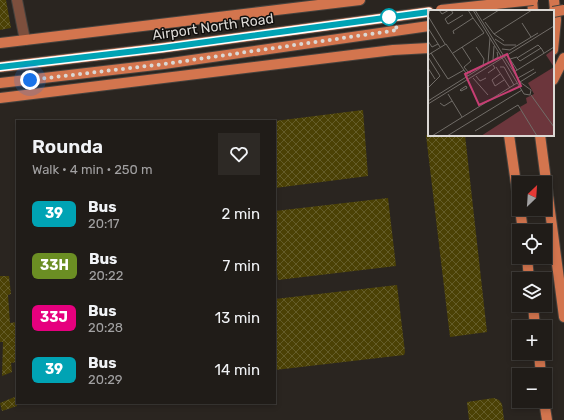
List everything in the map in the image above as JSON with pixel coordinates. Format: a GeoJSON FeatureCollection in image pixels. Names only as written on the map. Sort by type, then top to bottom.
{"type":"FeatureCollection","features":[{"type":"Feature","properties":{"kind":"main road"},"geometry":{"type":"LineString","coordinates":[[303,7],[312,0]]}},
{"type":"Feature","properties":{"kind":"main road","name":"Airport North Road"},"geometry":{"type":"LineString","coordinates":[[0,43],[360,0]]}},
{"type":"Feature","properties":{"kind":"main road"},"geometry":{"type":"LineString","coordinates":[[488,0],[489,10]]}},
{"type":"Feature","properties":{"kind":"main road"},"geometry":{"type":"LineString","coordinates":[[445,10],[532,0],[533,10]]}},
{"type":"Feature","properties":{"kind":"main road"},"geometry":{"type":"LineString","coordinates":[[554,0],[556,20],[554,40]]}},
{"type":"Feature","properties":{"kind":"main road"},"geometry":{"type":"LineString","coordinates":[[554,12],[564,10]]}},
{"type":"Feature","properties":{"kind":"main road","name":"Airport North Road"},"geometry":{"type":"LineString","coordinates":[[0,67],[162,48],[428,12]]}},
{"type":"Feature","properties":{"kind":"main road","name":"Airport North Road"},"geometry":{"type":"LineString","coordinates":[[0,83],[164,64],[428,26]]}},
{"type":"Feature","properties":{"kind":"main road"},"geometry":{"type":"LineString","coordinates":[[0,98],[393,50],[428,48]]}},
{"type":"Feature","properties":{"kind":"main road"},"geometry":{"type":"LineString","coordinates":[[554,78],[564,58]]}},
{"type":"Feature","properties":{"kind":"main road"},"geometry":{"type":"LineString","coordinates":[[504,136],[510,151]]}},
{"type":"Feature","properties":{"kind":"main road"},"geometry":{"type":"LineString","coordinates":[[509,136],[514,176]]}},
{"type":"Feature","properties":{"kind":"main road"},"geometry":{"type":"LineString","coordinates":[[540,136],[564,317]]}},
{"type":"Feature","properties":{"kind":"main road"},"geometry":{"type":"LineString","coordinates":[[545,408],[547,420]]}},
{"type":"Feature","properties":{"kind":"street"},"geometry":{"type":"LineString","coordinates":[[17,0],[25,40]]}},
{"type":"Feature","properties":{"kind":"building"},"geometry":{"type":"Polygon","coordinates":[[[0,0],[6,0],[11,28],[0,30],[0,0]]]}},
{"type":"Feature","properties":{"kind":"building"},"geometry":{"type":"Polygon","coordinates":[[[363,110],[368,176],[276,188],[276,121],[363,110]]]}},
{"type":"Feature","properties":{"kind":"building"},"geometry":{"type":"Polygon","coordinates":[[[426,135],[465,136],[487,332],[450,337],[426,135]]]}},
{"type":"Feature","properties":{"kind":"building"},"geometry":{"type":"Polygon","coordinates":[[[388,198],[396,266],[278,280],[276,264],[276,211],[388,198]]]}},
{"type":"Feature","properties":{"kind":"building"},"geometry":{"type":"Polygon","coordinates":[[[0,276],[9,276],[11,294],[8,295],[10,323],[16,322],[16,362],[11,363],[12,372],[2,376],[3,342],[0,342],[0,276]]]}},
{"type":"Feature","properties":{"kind":"building"},"geometry":{"type":"Polygon","coordinates":[[[397,285],[405,352],[404,355],[276,370],[276,299],[397,285]]]}},
{"type":"Feature","properties":{"kind":"building"},"geometry":{"type":"Polygon","coordinates":[[[16,396],[17,406],[2,411],[0,403],[16,396]]]}},
{"type":"Feature","properties":{"kind":"building"},"geometry":{"type":"Polygon","coordinates":[[[494,398],[499,400],[502,404],[504,420],[469,420],[467,402],[494,398]]]}},
{"type":"Feature","properties":{"kind":"bus line","name":"39"},"geometry":{"type":"LineString","coordinates":[[0,67],[162,48],[428,12]]}},
{"type":"Feature","properties":{"kind":"route"},"geometry":{"type":"LineString","coordinates":[[30,80],[164,64],[398,30],[389,17]]}}]}
